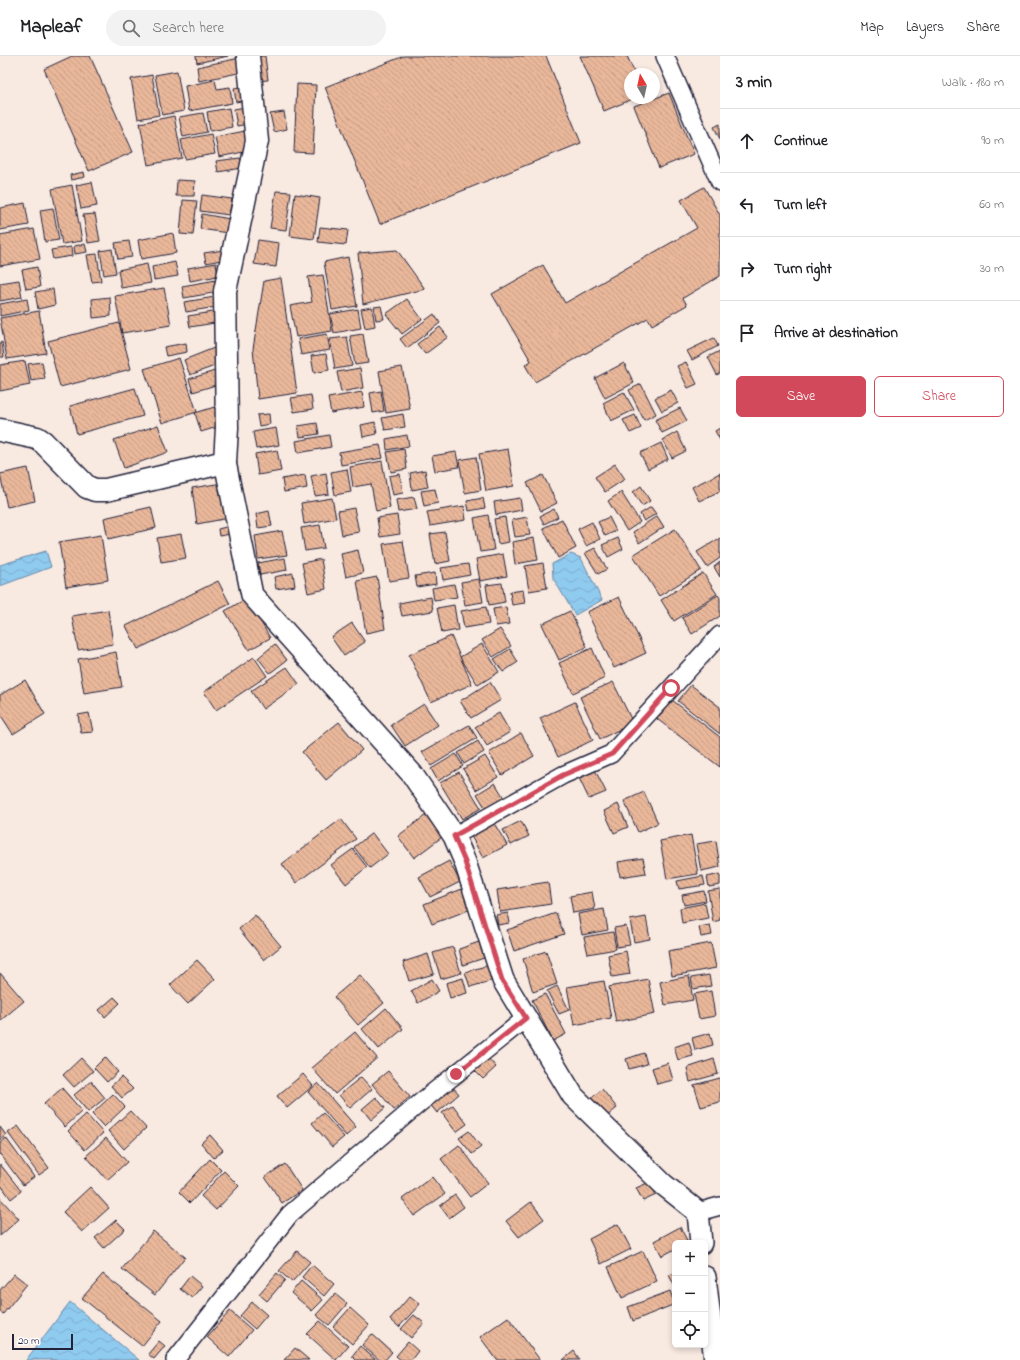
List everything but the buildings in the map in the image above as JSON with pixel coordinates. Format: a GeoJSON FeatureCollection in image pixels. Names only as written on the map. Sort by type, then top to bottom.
{"type":"FeatureCollection","features":[{"type":"Feature","properties":{"kind":"main road"},"geometry":{"type":"LineString","coordinates":[[0,430],[37,438],[43,442],[87,487],[95,490],[106,490],[225,462],[227,428],[225,291],[257,141],[248,56]]}},
{"type":"Feature","properties":{"kind":"street"},"geometry":{"type":"LineString","coordinates":[[665,56],[720,182]]}},
{"type":"Feature","properties":{"kind":"street"},"geometry":{"type":"LineString","coordinates":[[225,462],[252,595],[412,774],[454,836],[465,862],[502,980],[573,1096],[664,1185],[698,1212],[701,1240]]}},
{"type":"Feature","properties":{"kind":"street"},"geometry":{"type":"LineString","coordinates":[[454,836],[563,775],[612,754],[720,635]]}},
{"type":"Feature","properties":{"kind":"street"},"geometry":{"type":"LineString","coordinates":[[175,1360],[290,1214],[421,1102],[526,1018]]}},
{"type":"Feature","properties":{"kind":"street"},"geometry":{"type":"LineString","coordinates":[[698,1212],[720,1206]]}},
{"type":"Feature","properties":{"kind":"street"},"geometry":{"type":"LineString","coordinates":[[708,1302],[715,1360]]}},
{"type":"Feature","properties":{"kind":"water"},"geometry":{"type":"Polygon","coordinates":[[[46,551],[51,567],[0,586],[0,565],[46,551]]]}},
{"type":"Feature","properties":{"kind":"water"},"geometry":{"type":"Polygon","coordinates":[[[571,554],[581,558],[602,600],[575,615],[553,578],[552,564],[571,554]]]}},
{"type":"Feature","properties":{"kind":"water"},"geometry":{"type":"Polygon","coordinates":[[[70,1302],[139,1360],[26,1360],[70,1302]]]}},
{"type":"Feature","properties":{"kind":"route"},"geometry":{"type":"LineString","coordinates":[[456,1074],[526,1018],[502,980],[465,862],[454,836],[563,775],[612,754],[671,688]]}}]}
